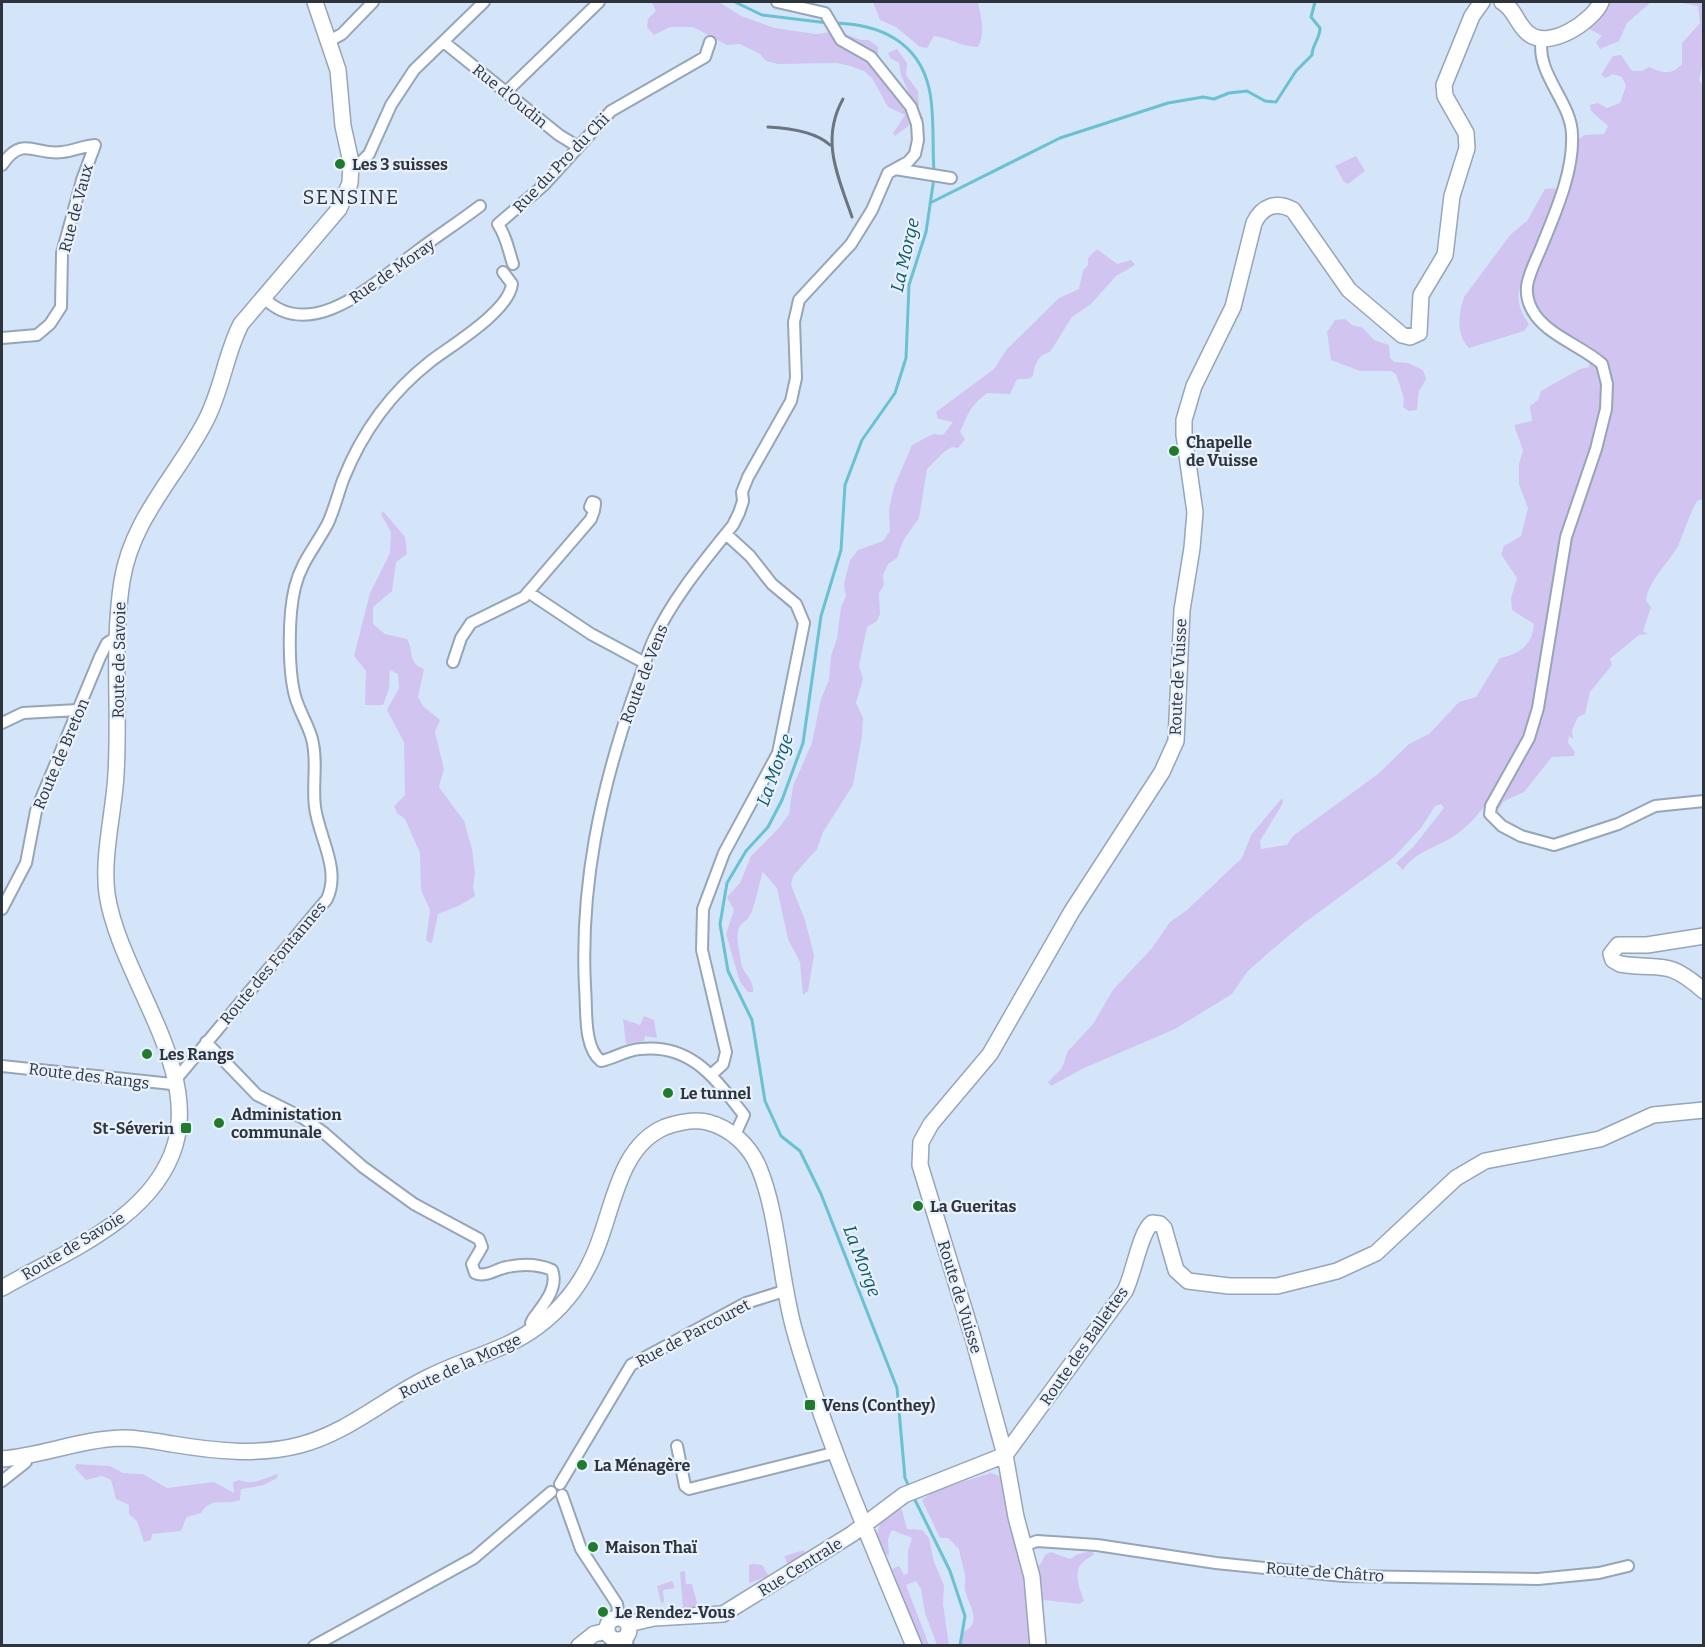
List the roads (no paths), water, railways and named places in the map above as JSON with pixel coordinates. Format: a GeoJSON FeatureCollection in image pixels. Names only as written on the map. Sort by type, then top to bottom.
{"type":"FeatureCollection","features":[{"type":"Feature","properties":{"kind":"street","name":"Route de Savoie"},"geometry":{"type":"LineString","coordinates":[[2,1288],[108,1227],[145,1198],[167,1167],[176,1142],[180,1110],[170,1060],[121,942],[107,893],[117,764],[117,637],[122,579],[134,538],[149,506],[206,422],[231,342],[241,324],[339,209],[350,183],[351,162],[343,126],[340,80],[315,2]]}},
{"type":"Feature","properties":{"kind":"street"},"geometry":{"type":"LineString","coordinates":[[328,41],[342,34],[373,2]]}},
{"type":"Feature","properties":{"kind":"street"},"geometry":{"type":"LineString","coordinates":[[351,162],[360,163],[369,154],[391,105],[414,70],[445,43],[484,2]]}},
{"type":"Feature","properties":{"kind":"street"},"geometry":{"type":"LineString","coordinates":[[506,92],[599,2]]}},
{"type":"Feature","properties":{"kind":"street","name":"Route de Vens"},"geometry":{"type":"LineString","coordinates":[[711,1075],[696,1063],[670,1052],[648,1048],[622,1053],[601,1061],[595,1056],[589,1038],[584,937],[586,893],[602,799],[617,743],[653,641],[670,610],[740,513],[743,501],[742,492],[748,477],[791,401],[796,378],[794,322],[800,300],[855,238],[872,210],[885,178],[895,169],[909,162],[915,154],[917,124],[911,107],[872,57],[842,40],[825,13],[777,2]]}},
{"type":"Feature","properties":{"kind":"street","name":"Route de Vuisse"},"geometry":{"type":"LineString","coordinates":[[1038,1646],[1032,1577],[1023,1546],[1005,1455],[973,1338],[920,1165],[921,1142],[931,1124],[990,1054],[1072,911],[1162,771],[1176,741],[1180,701],[1178,663],[1182,610],[1195,512],[1184,420],[1194,386],[1233,307],[1254,223],[1260,213],[1272,206],[1281,205],[1293,210],[1352,294],[1403,335],[1410,337],[1418,334],[1421,325],[1421,296],[1445,255],[1452,196],[1467,148],[1466,133],[1445,96],[1444,85],[1472,16],[1482,2]]}},
{"type":"Feature","properties":{"kind":"street"},"geometry":{"type":"LineString","coordinates":[[1502,2],[1510,8],[1527,32],[1542,39],[1558,35],[1585,22],[1601,2]]}},
{"type":"Feature","properties":{"kind":"street"},"geometry":{"type":"LineString","coordinates":[[1542,39],[1541,52],[1546,68],[1569,116],[1572,149],[1567,175],[1529,277],[1527,296],[1541,322],[1602,364],[1607,392],[1596,449],[1566,537],[1538,708],[1529,738],[1491,806],[1490,814],[1502,826],[1521,836],[1554,845],[1618,824],[1655,806],[1704,801]]}},
{"type":"Feature","properties":{"kind":"street","name":"Rue du Pro du Chi"},"geometry":{"type":"LineString","coordinates":[[513,264],[509,253],[510,246],[498,224],[544,185],[578,146],[621,104],[705,57],[711,42]]}},
{"type":"Feature","properties":{"kind":"street","name":"Rue d'Oudin"},"geometry":{"type":"LineString","coordinates":[[445,43],[559,135],[578,146]]}},
{"type":"Feature","properties":{"kind":"street","name":"Rue de Vaux"},"geometry":{"type":"LineString","coordinates":[[2,165],[16,149],[30,147],[60,153],[95,145],[82,180],[62,253],[61,307],[50,324],[37,335],[2,338]]}},
{"type":"Feature","properties":{"kind":"street"},"geometry":{"type":"LineString","coordinates":[[895,169],[948,178]]}},
{"type":"Feature","properties":{"kind":"street","name":"Rue de Moray"},"geometry":{"type":"LineString","coordinates":[[263,297],[273,307],[289,314],[308,313],[347,304],[480,206]]}},
{"type":"Feature","properties":{"kind":"street","name":"Route des Fontannes"},"geometry":{"type":"LineString","coordinates":[[176,1082],[206,1042],[327,899],[333,886],[330,861],[315,808],[312,740],[295,697],[292,678],[292,601],[298,574],[306,556],[327,523],[344,478],[373,420],[398,389],[465,337],[501,305],[512,291],[512,284],[503,272]]}},
{"type":"Feature","properties":{"kind":"street"},"geometry":{"type":"LineString","coordinates":[[453,662],[461,638],[471,623],[528,592],[575,540],[591,519],[594,511]]}},
{"type":"Feature","properties":{"kind":"street"},"geometry":{"type":"LineString","coordinates":[[726,534],[750,556],[772,584],[796,604],[804,623],[778,753],[724,853],[703,909],[702,951],[726,1052],[723,1064],[711,1075],[744,1115],[735,1135]]}},
{"type":"Feature","properties":{"kind":"street"},"geometry":{"type":"LineString","coordinates":[[528,592],[591,633],[645,663]]}},
{"type":"Feature","properties":{"kind":"street","name":"Route de Breton"},"geometry":{"type":"LineString","coordinates":[[2,909],[26,863],[36,811],[78,710],[107,643],[117,637]]}},
{"type":"Feature","properties":{"kind":"street"},"geometry":{"type":"LineString","coordinates":[[2,723],[23,713],[78,710]]}},
{"type":"Feature","properties":{"kind":"street"},"geometry":{"type":"LineString","coordinates":[[1704,936],[1647,945],[1618,945],[1611,954],[1613,960],[1620,964],[1668,967],[1682,973],[1704,991]]}},
{"type":"Feature","properties":{"kind":"street"},"geometry":{"type":"LineString","coordinates":[[206,1042],[257,1095],[317,1127],[414,1204],[479,1239],[482,1247],[472,1264],[475,1273],[485,1275],[511,1266],[544,1266],[552,1270],[554,1275],[552,1291],[531,1323],[535,1329]]}},
{"type":"Feature","properties":{"kind":"street","name":"Route des Rangs"},"geometry":{"type":"LineString","coordinates":[[2,1066],[135,1082],[172,1084],[176,1082]]}},
{"type":"Feature","properties":{"kind":"street","name":"Route des Ballettes"},"geometry":{"type":"LineString","coordinates":[[1005,1455],[1125,1291],[1133,1274],[1145,1229],[1152,1223],[1160,1224],[1164,1228],[1176,1270],[1188,1281],[1249,1287],[1292,1284],[1337,1271],[1376,1254],[1456,1178],[1485,1161],[1600,1139],[1653,1115],[1704,1110]]}},
{"type":"Feature","properties":{"kind":"street","name":"Route de la Morge"},"geometry":{"type":"LineString","coordinates":[[2,1459],[94,1441],[122,1438],[226,1451],[265,1451],[297,1446],[330,1434],[414,1384],[509,1345],[535,1329],[562,1306],[585,1273],[600,1243],[625,1168],[643,1141],[657,1130],[689,1121],[715,1124],[735,1135],[753,1156],[763,1181],[784,1291],[808,1376],[914,1646]]}},
{"type":"Feature","properties":{"kind":"street","name":"Rue de Parcouret"},"geometry":{"type":"LineString","coordinates":[[314,1646],[474,1558],[557,1494],[554,1485],[560,1484],[631,1365],[746,1304],[784,1291]]}},
{"type":"Feature","properties":{"kind":"street"},"geometry":{"type":"LineString","coordinates":[[677,1446],[685,1486],[689,1490],[837,1452]]}},
{"type":"Feature","properties":{"kind":"street","name":"Rue Centrale"},"geometry":{"type":"LineString","coordinates":[[579,1646],[594,1634],[620,1634],[654,1618],[723,1614],[865,1525],[904,1495],[1005,1455]]}},
{"type":"Feature","properties":{"kind":"street"},"geometry":{"type":"LineString","coordinates":[[2,1481],[26,1462],[26,1456]]}},
{"type":"Feature","properties":{"kind":"street"},"geometry":{"type":"LineString","coordinates":[[557,1494],[581,1549],[616,1604],[620,1634]]}},
{"type":"Feature","properties":{"kind":"street","name":"Route de Châtro"},"geometry":{"type":"LineString","coordinates":[[1023,1546],[1036,1541],[1097,1545],[1205,1562],[1344,1576],[1538,1579],[1599,1573],[1628,1566]]}},
{"type":"Feature","properties":{"kind":"waterway","name":"La Morge"},"geometry":{"type":"LineString","coordinates":[[735,2],[762,15],[828,23]]}},
{"type":"Feature","properties":{"kind":"waterway"},"geometry":{"type":"LineString","coordinates":[[930,203],[1060,138],[1168,103],[1203,97],[1214,99],[1229,93],[1247,91],[1265,101],[1276,102],[1296,71],[1312,55],[1320,28],[1311,17],[1315,2]]}},
{"type":"Feature","properties":{"kind":"waterway","name":"La Morge"},"geometry":{"type":"LineString","coordinates":[[834,23],[851,24],[881,32],[894,38],[916,58],[924,72],[931,98],[934,171]]}},
{"type":"Feature","properties":{"kind":"waterway","name":"La Morge"},"geometry":{"type":"LineString","coordinates":[[909,1487],[905,1478],[897,1388],[821,1194],[800,1151],[781,1136],[765,1101],[752,1020],[728,971],[720,924],[727,883],[746,851],[768,827],[782,800],[803,743],[821,616],[841,550],[845,485],[862,440],[895,393],[906,358],[909,285],[926,232],[934,178]]}},
{"type":"Feature","properties":{"kind":"waterway","name":"La Morge"},"geometry":{"type":"LineString","coordinates":[[913,1496],[950,1571],[965,1616],[960,1646]]}},
{"type":"Feature","properties":{"kind":"railway"},"geometry":{"type":"LineString","coordinates":[[843,99],[836,114],[832,144],[837,172],[852,217]]}},
{"type":"Feature","properties":{"kind":"railway"},"geometry":{"type":"LineString","coordinates":[[768,127],[809,133],[830,145]]}},
{"type":"Feature","properties":{"kind":"place","name":"Les 3 suisses"},"geometry":{"type":"Point","coordinates":[340,164]}},
{"type":"Feature","properties":{"kind":"place","name":"Chapelle de Vuisse"},"geometry":{"type":"Point","coordinates":[1174,451]}},
{"type":"Feature","properties":{"kind":"place","name":"Les Rangs"},"geometry":{"type":"Point","coordinates":[147,1054]}},
{"type":"Feature","properties":{"kind":"place","name":"Le tunnel"},"geometry":{"type":"Point","coordinates":[668,1093]}},
{"type":"Feature","properties":{"kind":"place","name":"Administation communale"},"geometry":{"type":"Point","coordinates":[219,1123]}},
{"type":"Feature","properties":{"kind":"place","name":"St-Séverin"},"geometry":{"type":"Point","coordinates":[186,1128]}},
{"type":"Feature","properties":{"kind":"place","name":"La Gueritas"},"geometry":{"type":"Point","coordinates":[918,1206]}},
{"type":"Feature","properties":{"kind":"place","name":"Vens (Conthey)"},"geometry":{"type":"Point","coordinates":[810,1405]}},
{"type":"Feature","properties":{"kind":"place","name":"La Ménagère"},"geometry":{"type":"Point","coordinates":[582,1465]}},
{"type":"Feature","properties":{"kind":"place","name":"Maison Thaï"},"geometry":{"type":"Point","coordinates":[593,1547]}},
{"type":"Feature","properties":{"kind":"place","name":"Le Rendez-Vous"},"geometry":{"type":"Point","coordinates":[603,1612]}},
{"type":"Feature","properties":{"kind":"district","name":"SENSINE"},"geometry":{"type":"Point","coordinates":[351,197]}}]}
